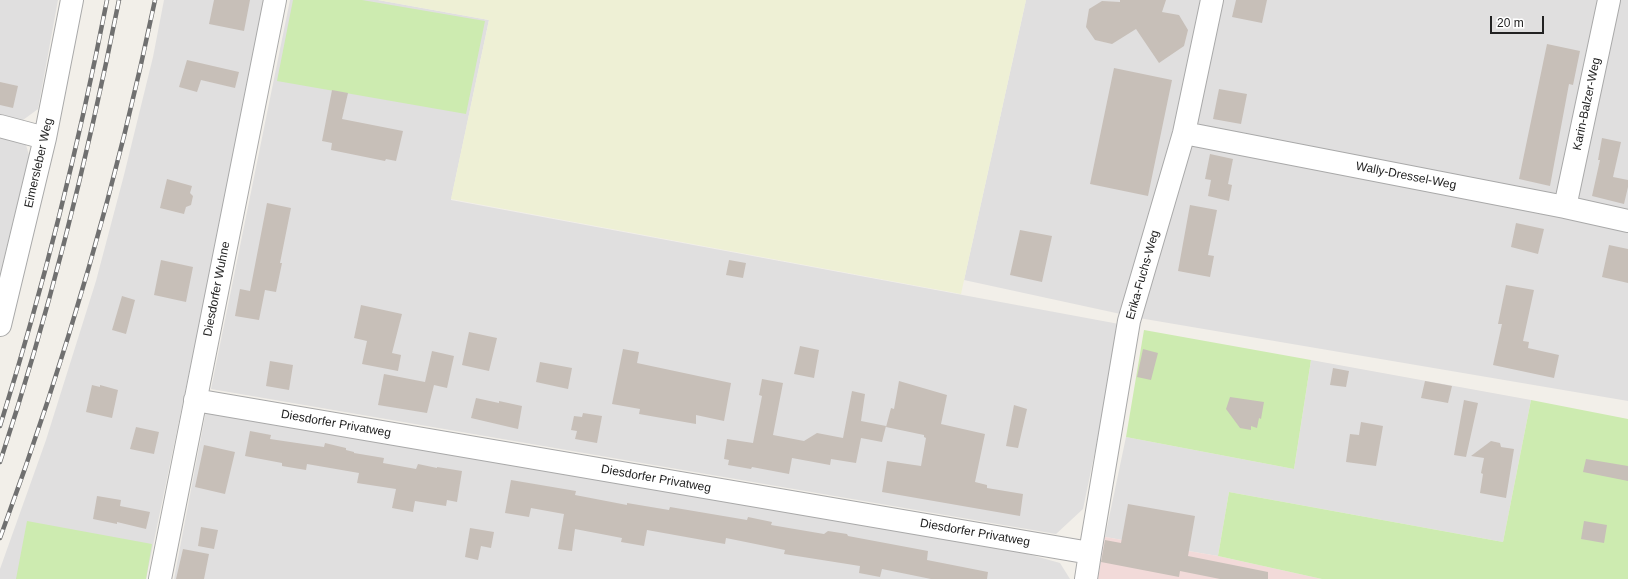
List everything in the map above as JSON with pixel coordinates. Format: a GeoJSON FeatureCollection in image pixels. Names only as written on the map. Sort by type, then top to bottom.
{"type":"FeatureCollection","features":[{"type":"Feature","properties":{"kind":"street","name":"Eimersleber Weg"},"geometry":{"type":"LineString","coordinates":[[0,325],[45,138],[72,0]]}},
{"type":"Feature","properties":{"kind":"street","name":"Diesdorfer Wuhne"},"geometry":{"type":"LineString","coordinates":[[160,579],[275,0]]}},
{"type":"Feature","properties":{"kind":"street","name":"Erika-Fuchs-Weg"},"geometry":{"type":"LineString","coordinates":[[1090,553],[1129,321],[1184,133],[1212,0]]}},
{"type":"Feature","properties":{"kind":"street","name":"Karin-Balzer-Weg"},"geometry":{"type":"LineString","coordinates":[[1565,207],[1609,0]]}},
{"type":"Feature","properties":{"kind":"street"},"geometry":{"type":"LineString","coordinates":[[0,126],[45,138]]}},
{"type":"Feature","properties":{"kind":"street","name":"Wally-Dressel-Weg"},"geometry":{"type":"LineString","coordinates":[[1184,133],[1565,207],[1628,222]]}},
{"type":"Feature","properties":{"kind":"street","name":"Diesdorfer Privatweg"},"geometry":{"type":"LineString","coordinates":[[195,400],[1090,553]]}},
{"type":"Feature","properties":{"kind":"street"},"geometry":{"type":"LineString","coordinates":[[1086,579],[1090,553]]}},
{"type":"Feature","properties":{"kind":"shaded area"},"geometry":{"type":"Polygon","coordinates":[[[0,0],[58,0],[38,109],[23,120],[0,114],[0,0]]]}},
{"type":"Feature","properties":{"kind":"shaded area"},"geometry":{"type":"Polygon","coordinates":[[[164,0],[267,0],[146,579],[0,579],[0,569],[46,440],[96,281],[153,57],[164,0]]]}},
{"type":"Feature","properties":{"kind":"shaded area"},"geometry":{"type":"Polygon","coordinates":[[[290,0],[378,0],[489,20],[451,200],[1119,324],[1083,509],[1056,534],[211,389],[290,0]]]}},
{"type":"Feature","properties":{"kind":"shaded area"},"geometry":{"type":"Polygon","coordinates":[[[1026,0],[1628,0],[1628,401],[1139,318],[964,280],[1026,0]]]}},
{"type":"Feature","properties":{"kind":"shaded area"},"geometry":{"type":"Polygon","coordinates":[[[0,134],[19,138],[26,145],[29,155],[0,275],[0,134]]]}},
{"type":"Feature","properties":{"kind":"shaded area"},"geometry":{"type":"Polygon","coordinates":[[[1311,360],[1531,400],[1503,542],[1229,492],[1218,556],[1105,537],[1126,437],[1294,469],[1311,360]]]}},
{"type":"Feature","properties":{"kind":"shaded area"},"geometry":{"type":"Polygon","coordinates":[[[206,411],[1017,551],[1060,563],[1070,579],[174,579],[206,411]]]}},
{"type":"Feature","properties":{"kind":"shaded area"},"geometry":{"type":"Polygon","coordinates":[[[1105,537],[1218,556],[1322,579],[1098,579],[1105,537]]]}},
{"type":"Feature","properties":{"kind":"green space"},"geometry":{"type":"Polygon","coordinates":[[[293,0],[362,0],[485,21],[466,114],[277,81],[293,0]]]}},
{"type":"Feature","properties":{"kind":"green space"},"geometry":{"type":"Polygon","coordinates":[[[378,0],[1026,0],[961,294],[451,199],[489,20],[378,0]]]}},
{"type":"Feature","properties":{"kind":"green space"},"geometry":{"type":"Polygon","coordinates":[[[1144,330],[1311,360],[1294,469],[1126,437],[1144,330]]]}},
{"type":"Feature","properties":{"kind":"green space"},"geometry":{"type":"Polygon","coordinates":[[[1531,400],[1628,419],[1628,579],[1322,579],[1218,556],[1229,492],[1503,542],[1531,400]]]}},
{"type":"Feature","properties":{"kind":"green space"},"geometry":{"type":"Polygon","coordinates":[[[27,521],[152,544],[146,579],[16,579],[27,521]]]}},
{"type":"Feature","properties":{"kind":"building"},"geometry":{"type":"Polygon","coordinates":[[[214,0],[250,0],[244,31],[209,24],[214,0]]]}},
{"type":"Feature","properties":{"kind":"building"},"geometry":{"type":"Polygon","coordinates":[[[1120,0],[1166,0],[1162,12],[1179,15],[1188,30],[1184,46],[1159,63],[1136,29],[1112,44],[1095,40],[1086,27],[1089,9],[1102,1],[1120,2],[1120,0]]]}},
{"type":"Feature","properties":{"kind":"building"},"geometry":{"type":"Polygon","coordinates":[[[1236,0],[1267,0],[1262,23],[1232,17],[1236,0]]]}},
{"type":"Feature","properties":{"kind":"building"},"geometry":{"type":"Polygon","coordinates":[[[1547,44],[1580,51],[1573,85],[1569,84],[1550,186],[1519,179],[1547,44]]]}},
{"type":"Feature","properties":{"kind":"building"},"geometry":{"type":"Polygon","coordinates":[[[187,60],[239,72],[235,88],[201,80],[197,92],[179,87],[187,60]]]}},
{"type":"Feature","properties":{"kind":"building"},"geometry":{"type":"Polygon","coordinates":[[[1114,68],[1172,80],[1148,196],[1090,184],[1114,68]]]}},
{"type":"Feature","properties":{"kind":"building"},"geometry":{"type":"Polygon","coordinates":[[[0,82],[18,86],[13,108],[0,105],[0,82]]]}},
{"type":"Feature","properties":{"kind":"building"},"geometry":{"type":"Polygon","coordinates":[[[1219,89],[1247,94],[1241,124],[1213,119],[1219,89]]]}},
{"type":"Feature","properties":{"kind":"building"},"geometry":{"type":"Polygon","coordinates":[[[332,90],[348,93],[342,119],[403,131],[396,161],[386,159],[385,161],[331,150],[332,143],[322,141],[332,90]]]}},
{"type":"Feature","properties":{"kind":"building"},"geometry":{"type":"Polygon","coordinates":[[[1602,138],[1621,142],[1613,177],[1628,180],[1624,204],[1592,196],[1600,160],[1598,160],[1602,138]]]}},
{"type":"Feature","properties":{"kind":"building"},"geometry":{"type":"Polygon","coordinates":[[[1210,154],[1233,159],[1228,184],[1232,185],[1229,201],[1208,196],[1211,180],[1205,179],[1210,154]]]}},
{"type":"Feature","properties":{"kind":"building"},"geometry":{"type":"Polygon","coordinates":[[[167,179],[192,186],[190,193],[193,196],[191,205],[186,207],[184,214],[160,208],[167,179]]]}},
{"type":"Feature","properties":{"kind":"building"},"geometry":{"type":"Polygon","coordinates":[[[267,203],[291,208],[276,292],[265,290],[259,320],[235,316],[240,289],[250,291],[267,203]]]}},
{"type":"Feature","properties":{"kind":"building"},"geometry":{"type":"Polygon","coordinates":[[[1190,205],[1217,210],[1208,255],[1214,256],[1210,277],[1178,271],[1190,205]]]}},
{"type":"Feature","properties":{"kind":"building"},"geometry":{"type":"Polygon","coordinates":[[[1516,223],[1544,229],[1538,254],[1511,247],[1516,223]]]}},
{"type":"Feature","properties":{"kind":"building"},"geometry":{"type":"Polygon","coordinates":[[[1020,230],[1052,236],[1042,282],[1010,275],[1020,230]]]}},
{"type":"Feature","properties":{"kind":"building"},"geometry":{"type":"Polygon","coordinates":[[[1609,245],[1628,249],[1628,283],[1602,277],[1609,245]]]}},
{"type":"Feature","properties":{"kind":"building"},"geometry":{"type":"Polygon","coordinates":[[[161,260],[193,267],[186,302],[154,295],[161,260]]]}},
{"type":"Feature","properties":{"kind":"building"},"geometry":{"type":"Polygon","coordinates":[[[729,260],[746,263],[743,278],[726,275],[729,260]]]}},
{"type":"Feature","properties":{"kind":"building"},"geometry":{"type":"Polygon","coordinates":[[[1506,285],[1534,290],[1523,341],[1529,342],[1528,348],[1559,355],[1554,378],[1493,365],[1502,324],[1498,324],[1506,285]]]}},
{"type":"Feature","properties":{"kind":"building"},"geometry":{"type":"Polygon","coordinates":[[[122,296],[135,300],[126,334],[112,330],[122,296]]]}},
{"type":"Feature","properties":{"kind":"building"},"geometry":{"type":"Polygon","coordinates":[[[361,305],[402,314],[392,353],[401,355],[398,371],[362,364],[367,341],[354,338],[361,305]]]}},
{"type":"Feature","properties":{"kind":"building"},"geometry":{"type":"Polygon","coordinates":[[[469,332],[497,338],[489,371],[462,365],[469,332]]]}},
{"type":"Feature","properties":{"kind":"building"},"geometry":{"type":"Polygon","coordinates":[[[800,346],[819,350],[814,378],[794,374],[800,346]]]}},
{"type":"Feature","properties":{"kind":"building"},"geometry":{"type":"Polygon","coordinates":[[[623,349],[639,352],[637,363],[731,383],[724,421],[696,415],[696,424],[639,414],[640,409],[612,404],[623,349]]]}},
{"type":"Feature","properties":{"kind":"building"},"geometry":{"type":"Polygon","coordinates":[[[1143,349],[1158,353],[1151,380],[1137,377],[1143,349]]]}},
{"type":"Feature","properties":{"kind":"building"},"geometry":{"type":"Polygon","coordinates":[[[432,351],[454,356],[447,388],[434,385],[427,413],[378,405],[384,374],[425,382],[432,351]]]}},
{"type":"Feature","properties":{"kind":"building"},"geometry":{"type":"Polygon","coordinates":[[[270,361],[293,365],[289,390],[266,386],[270,361]]]}},
{"type":"Feature","properties":{"kind":"building"},"geometry":{"type":"Polygon","coordinates":[[[540,362],[572,368],[568,389],[536,382],[540,362]]]}},
{"type":"Feature","properties":{"kind":"building"},"geometry":{"type":"Polygon","coordinates":[[[1333,368],[1349,371],[1346,387],[1330,385],[1333,368]]]}},
{"type":"Feature","properties":{"kind":"building"},"geometry":{"type":"Polygon","coordinates":[[[762,379],[783,383],[773,435],[804,441],[817,433],[843,438],[852,391],[865,394],[861,421],[886,426],[882,442],[861,438],[856,463],[831,459],[830,465],[792,458],[789,474],[752,467],[751,469],[728,465],[729,460],[724,459],[727,439],[753,443],[762,396],[759,395],[762,379]]]}},
{"type":"Feature","properties":{"kind":"building"},"geometry":{"type":"Polygon","coordinates":[[[899,381],[947,395],[941,424],[985,434],[975,482],[987,485],[987,488],[1023,494],[1020,516],[882,492],[887,461],[921,466],[926,438],[924,435],[886,427],[891,408],[894,409],[899,381]]]}},
{"type":"Feature","properties":{"kind":"building"},"geometry":{"type":"Polygon","coordinates":[[[1425,381],[1452,386],[1448,403],[1421,398],[1425,381]]]}},
{"type":"Feature","properties":{"kind":"building"},"geometry":{"type":"Polygon","coordinates":[[[92,385],[100,387],[100,385],[118,390],[112,418],[86,412],[92,385]]]}},
{"type":"Feature","properties":{"kind":"building"},"geometry":{"type":"Polygon","coordinates":[[[1230,397],[1264,402],[1261,419],[1259,418],[1257,428],[1251,426],[1251,430],[1240,428],[1226,409],[1230,397]]]}},
{"type":"Feature","properties":{"kind":"building"},"geometry":{"type":"Polygon","coordinates":[[[476,398],[522,406],[518,429],[471,418],[476,398]]]}},
{"type":"Feature","properties":{"kind":"building"},"geometry":{"type":"Polygon","coordinates":[[[1464,400],[1478,403],[1466,457],[1454,455],[1464,400]]]}},
{"type":"Feature","properties":{"kind":"building"},"geometry":{"type":"Polygon","coordinates":[[[1014,405],[1027,409],[1018,448],[1006,446],[1014,405]]]}},
{"type":"Feature","properties":{"kind":"building"},"geometry":{"type":"Polygon","coordinates":[[[583,413],[602,416],[597,443],[575,439],[577,431],[571,430],[574,416],[582,417],[583,413]]]}},
{"type":"Feature","properties":{"kind":"building"},"geometry":{"type":"Polygon","coordinates":[[[1361,422],[1383,426],[1376,466],[1346,462],[1350,434],[1359,435],[1361,422]]]}},
{"type":"Feature","properties":{"kind":"building"},"geometry":{"type":"Polygon","coordinates":[[[136,427],[159,432],[154,454],[130,449],[136,427]]]}},
{"type":"Feature","properties":{"kind":"building"},"geometry":{"type":"Polygon","coordinates":[[[250,431],[271,435],[270,439],[324,447],[325,443],[346,448],[346,450],[354,453],[384,458],[383,463],[416,469],[418,464],[462,471],[457,502],[447,500],[446,506],[415,501],[413,512],[392,508],[396,489],[357,483],[359,473],[307,464],[306,470],[282,466],[282,463],[245,456],[250,431]]]}},
{"type":"Feature","properties":{"kind":"building"},"geometry":{"type":"Polygon","coordinates":[[[1491,441],[1500,443],[1501,447],[1514,449],[1506,498],[1480,493],[1483,474],[1481,473],[1484,458],[1471,456],[1491,441]]]}},
{"type":"Feature","properties":{"kind":"building"},"geometry":{"type":"Polygon","coordinates":[[[204,445],[235,452],[225,494],[195,487],[204,445]]]}},
{"type":"Feature","properties":{"kind":"building"},"geometry":{"type":"Polygon","coordinates":[[[1586,459],[1628,466],[1628,481],[1583,472],[1586,459]]]}},
{"type":"Feature","properties":{"kind":"building"},"geometry":{"type":"Polygon","coordinates":[[[511,480],[576,491],[575,495],[627,505],[627,503],[669,510],[670,507],[747,520],[748,517],[772,522],[771,525],[824,534],[828,531],[847,534],[848,536],[928,551],[927,560],[988,572],[987,579],[931,579],[882,569],[880,577],[859,573],[860,566],[784,554],[785,550],[726,538],[725,544],[647,530],[644,546],[621,542],[622,538],[575,529],[572,551],[558,549],[564,514],[531,508],[529,517],[505,513],[511,480]]]}},
{"type":"Feature","properties":{"kind":"building"},"geometry":{"type":"Polygon","coordinates":[[[97,496],[121,500],[120,506],[150,512],[146,529],[117,522],[117,524],[93,519],[97,496]]]}},
{"type":"Feature","properties":{"kind":"building"},"geometry":{"type":"Polygon","coordinates":[[[1128,504],[1195,516],[1188,556],[1268,572],[1268,579],[1220,579],[1180,571],[1179,577],[1101,562],[1105,540],[1121,543],[1128,504]]]}},
{"type":"Feature","properties":{"kind":"building"},"geometry":{"type":"Polygon","coordinates":[[[1584,521],[1607,525],[1604,543],[1581,539],[1584,521]]]}},
{"type":"Feature","properties":{"kind":"building"},"geometry":{"type":"Polygon","coordinates":[[[201,527],[218,530],[214,549],[198,546],[201,527]]]}},
{"type":"Feature","properties":{"kind":"building"},"geometry":{"type":"Polygon","coordinates":[[[470,528],[494,532],[491,548],[481,546],[478,560],[465,557],[470,528]]]}},
{"type":"Feature","properties":{"kind":"building"},"geometry":{"type":"Polygon","coordinates":[[[183,549],[209,554],[204,579],[176,579],[183,549]]]}},
{"type":"Feature","properties":{"kind":"railway"},"geometry":{"type":"LineString","coordinates":[[0,426],[31,321],[60,214],[85,108],[107,0]]}},
{"type":"Feature","properties":{"kind":"railway"},"geometry":{"type":"LineString","coordinates":[[0,462],[35,348],[67,233],[119,0]]}},
{"type":"Feature","properties":{"kind":"railway"},"geometry":{"type":"LineString","coordinates":[[0,538],[24,472],[68,339],[88,272],[124,137],[155,0]]}}]}
